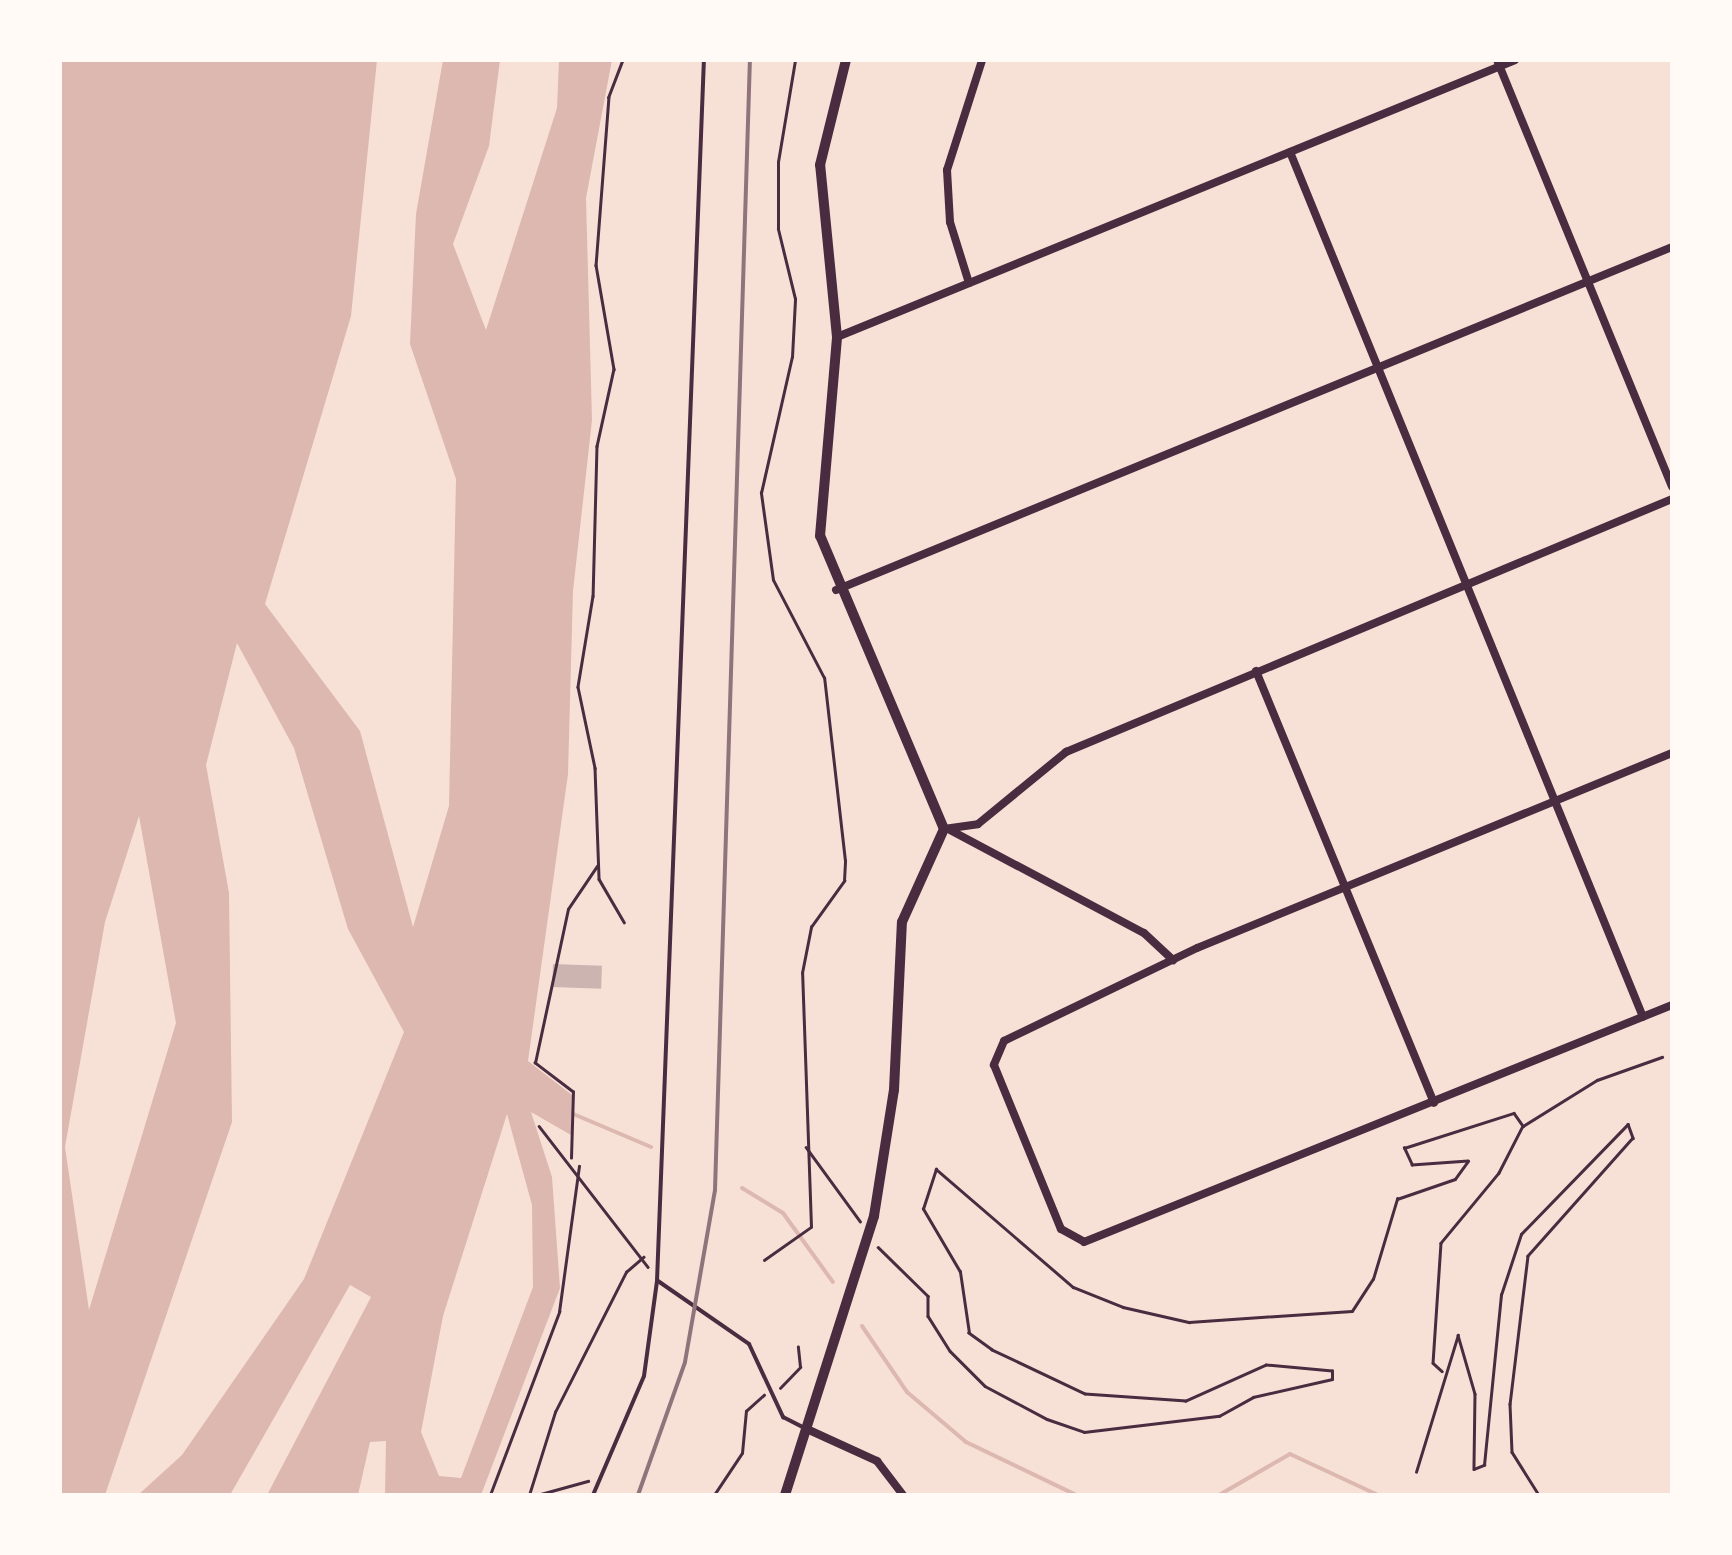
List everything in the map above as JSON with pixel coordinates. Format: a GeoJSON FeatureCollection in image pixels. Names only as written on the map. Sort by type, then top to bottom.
{"type":"FeatureCollection","features":[{"type":"Feature","properties":{"kind":"street"},"geometry":{"type":"LineString","coordinates":[[846,60],[820,165],[836,337],[819,507],[836,590],[944,828],[1144,934],[1173,960]]}},
{"type":"Feature","properties":{"kind":"street"},"geometry":{"type":"LineString","coordinates":[[969,283],[950,222],[947,170],[982,60]]}},
{"type":"Feature","properties":{"kind":"street"},"geometry":{"type":"LineString","coordinates":[[836,337],[1498,63],[1515,60]]}},
{"type":"Feature","properties":{"kind":"street"},"geometry":{"type":"LineString","coordinates":[[1498,63],[1672,486]]}},
{"type":"Feature","properties":{"kind":"street"},"geometry":{"type":"LineString","coordinates":[[1290,152],[1643,1017]]}},
{"type":"Feature","properties":{"kind":"street"},"geometry":{"type":"LineString","coordinates":[[836,590],[1672,247]]}},
{"type":"Feature","properties":{"kind":"street"},"geometry":{"type":"LineString","coordinates":[[944,828],[985,819],[1066,752],[1672,499]]}},
{"type":"Feature","properties":{"kind":"street"},"geometry":{"type":"LineString","coordinates":[[1256,671],[1434,1103]]}},
{"type":"Feature","properties":{"kind":"street"},"geometry":{"type":"LineString","coordinates":[[1672,753],[1345,892],[1173,960],[997,1051],[997,1080],[1061,1229],[1078,1242],[1672,1005]]}},
{"type":"Feature","properties":{"kind":"street"},"geometry":{"type":"LineString","coordinates":[[785,1495],[809,1430],[880,1188],[904,914],[944,828]]}},
{"type":"Feature","properties":{"kind":"street"},"geometry":{"type":"LineString","coordinates":[[809,1430],[876,1462],[903,1495]]}},
{"type":"Feature","properties":{"kind":"lane"},"geometry":{"type":"LineString","coordinates":[[593,1495],[644,1376],[657,1281],[704,60]]}},
{"type":"Feature","properties":{"kind":"lane"},"geometry":{"type":"LineString","coordinates":[[657,1281],[749,1344],[783,1417],[809,1430]]}},
{"type":"Feature","properties":{"kind":"path"},"geometry":{"type":"LineString","coordinates":[[624,60],[609,97],[596,265],[614,369],[597,446],[593,596],[578,686],[595,768],[598,865],[624,922]]}},
{"type":"Feature","properties":{"kind":"path"},"geometry":{"type":"LineString","coordinates":[[764,1260],[795,1244],[812,1227],[806,1146],[805,950],[822,904],[844,881],[845,861],[824,678],[772,580],[761,493],[792,357],[795,298],[778,229],[778,162],[795,60]]}},
{"type":"Feature","properties":{"kind":"path"},"geometry":{"type":"LineString","coordinates":[[571,1158],[574,1098],[534,1063],[568,908],[598,865]]}},
{"type":"Feature","properties":{"kind":"path"},"geometry":{"type":"LineString","coordinates":[[1442,1371],[1433,1363],[1441,1243],[1523,1126],[1597,1080],[1662,1056]]}},
{"type":"Feature","properties":{"kind":"path"},"geometry":{"type":"LineString","coordinates":[[878,1246],[928,1296],[928,1316],[950,1350],[985,1386],[1046,1419],[1084,1432],[1219,1416],[1254,1396],[1332,1379],[1332,1371],[1266,1365],[1186,1402],[1085,1394],[992,1350],[969,1333],[960,1272],[922,1209],[936,1169],[1073,1287],[1161,1320],[1224,1321],[1359,1308],[1397,1199],[1455,1179],[1468,1161],[1412,1165],[1404,1148],[1514,1113],[1523,1126]]}},
{"type":"Feature","properties":{"kind":"path"},"geometry":{"type":"LineString","coordinates":[[539,1126],[578,1166],[657,1281]]}},
{"type":"Feature","properties":{"kind":"path"},"geometry":{"type":"LineString","coordinates":[[1416,1472],[1442,1371],[1458,1335],[1475,1394],[1480,1470],[1501,1295],[1521,1234],[1606,1142],[1634,1126],[1633,1138],[1528,1256],[1510,1404],[1512,1452],[1539,1495]]}},
{"type":"Feature","properties":{"kind":"path"},"geometry":{"type":"LineString","coordinates":[[806,1146],[862,1224]]}},
{"type":"Feature","properties":{"kind":"path"},"geometry":{"type":"LineString","coordinates":[[490,1495],[560,1312],[578,1166]]}},
{"type":"Feature","properties":{"kind":"path"},"geometry":{"type":"LineString","coordinates":[[528,1495],[555,1412],[626,1272],[642,1257]]}},
{"type":"Feature","properties":{"kind":"path"},"geometry":{"type":"LineString","coordinates":[[714,1495],[742,1453],[746,1411],[772,1390],[793,1380],[798,1347]]}},
{"type":"Feature","properties":{"kind":"path"},"geometry":{"type":"LineString","coordinates":[[537,1495],[605,1474]]}},
{"type":"Feature","properties":{"kind":"shaded area"},"geometry":{"type":"Polygon","coordinates":[[[60,60],[377,60],[351,316],[265,604],[360,731],[413,927],[449,806],[456,479],[410,344],[416,214],[443,60],[500,60],[489,146],[453,244],[486,330],[557,108],[559,60],[612,60],[586,198],[592,420],[573,591],[568,774],[528,1061],[572,1095],[571,1135],[531,1112],[552,1177],[560,1288],[481,1495],[385,1495],[386,1441],[370,1442],[358,1495],[267,1495],[371,1297],[350,1285],[230,1495],[138,1495],[182,1455],[304,1279],[404,1032],[348,929],[294,748],[237,643],[206,765],[229,893],[232,1122],[105,1495],[60,1495],[60,60]],[[139,816],[105,922],[65,1147],[89,1310],[176,1023],[139,816]],[[507,1114],[443,1316],[421,1432],[439,1476],[461,1478],[533,1287],[532,1205],[507,1114]]]}},
{"type":"Feature","properties":{"kind":"building"},"geometry":{"type":"Polygon","coordinates":[[[553,964],[602,966],[601,989],[552,987],[553,964]]]}},
{"type":"Feature","properties":{"kind":"waterway"},"geometry":{"type":"LineString","coordinates":[[571,1113],[651,1147]]}},
{"type":"Feature","properties":{"kind":"waterway"},"geometry":{"type":"LineString","coordinates":[[742,1188],[783,1213],[833,1282]]}},
{"type":"Feature","properties":{"kind":"waterway"},"geometry":{"type":"LineString","coordinates":[[862,1326],[907,1392],[966,1442],[1076,1495]]}},
{"type":"Feature","properties":{"kind":"waterway"},"geometry":{"type":"LineString","coordinates":[[1219,1495],[1290,1454],[1378,1495]]}},
{"type":"Feature","properties":{"kind":"railway"},"geometry":{"type":"LineString","coordinates":[[638,1495],[685,1362],[715,1190],[750,60]]}}]}
